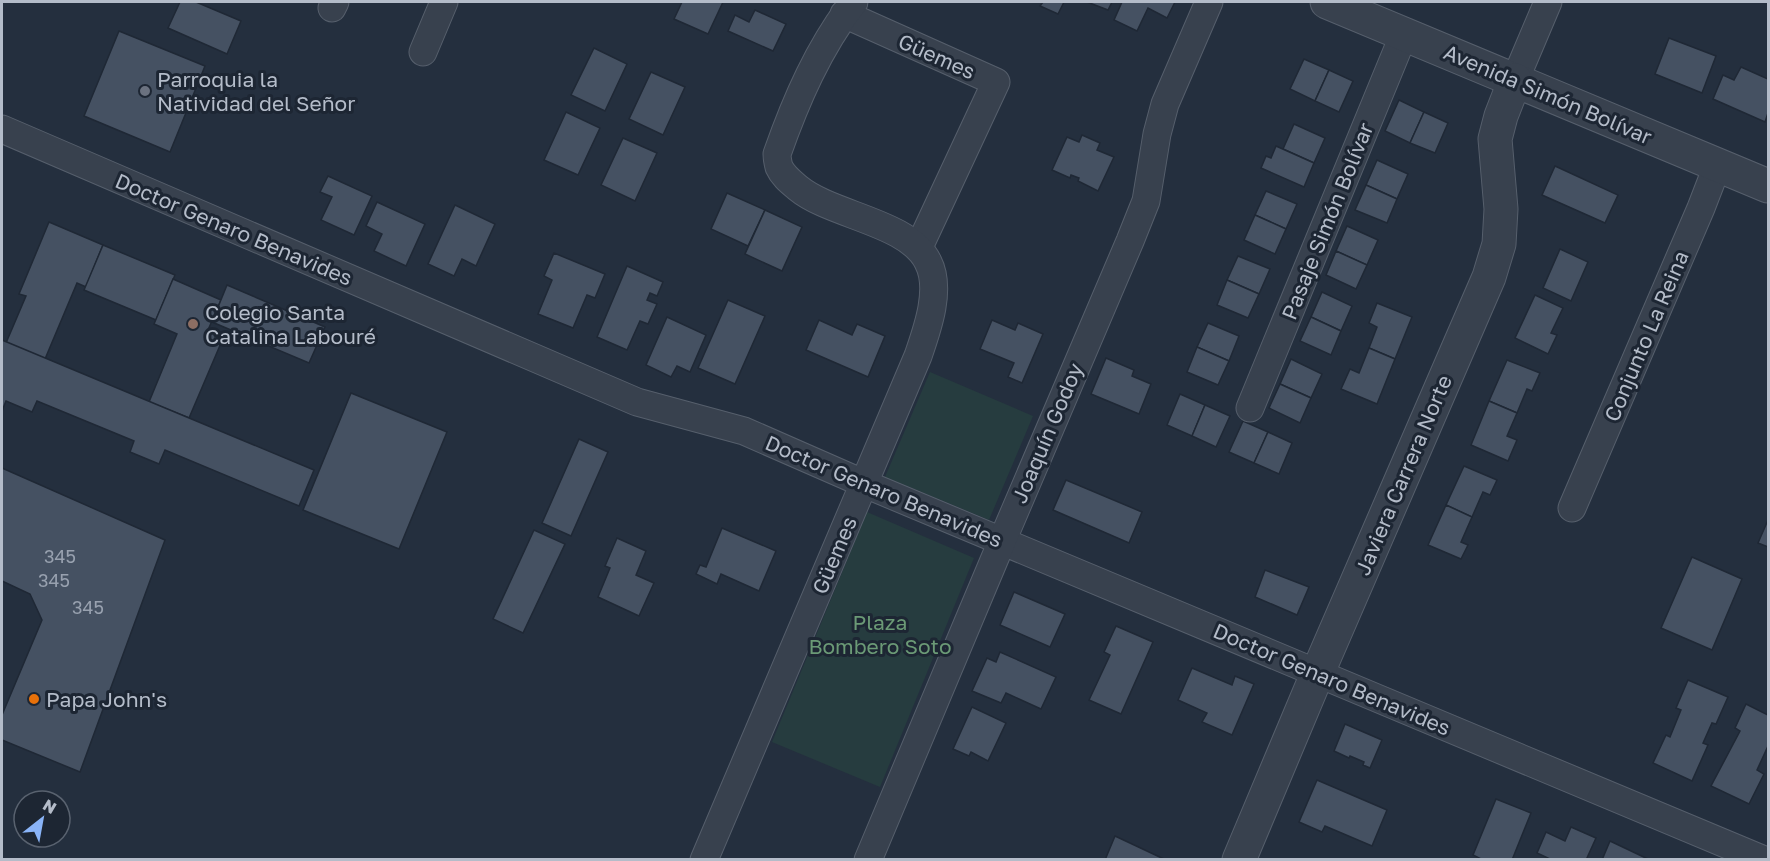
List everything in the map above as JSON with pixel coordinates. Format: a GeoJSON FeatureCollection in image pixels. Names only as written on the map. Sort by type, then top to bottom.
{"type":"FeatureCollection","features":[{"type":"Feature","properties":{"kind":"street"},"geometry":{"type":"LineString","coordinates":[[423,52],[444,2]]}},
{"type":"Feature","properties":{"kind":"street","name":"Joaquín Godoy"},"geometry":{"type":"LineString","coordinates":[[868,860],[1146,201],[1157,134],[1166,104],[1209,2]]}},
{"type":"Feature","properties":{"kind":"street","name":"Avenida Simón Bolívar"},"geometry":{"type":"LineString","coordinates":[[1327,2],[1768,186]]}},
{"type":"Feature","properties":{"kind":"street"},"geometry":{"type":"LineString","coordinates":[[1515,80],[1548,2]]}},
{"type":"Feature","properties":{"kind":"street","name":"Güemes"},"geometry":{"type":"LineString","coordinates":[[704,860],[865,484],[918,356],[930,321],[933,284],[929,263],[919,248],[900,234],[807,196],[788,180],[779,167],[777,154],[782,138],[817,59],[849,8],[996,82],[919,248]]}},
{"type":"Feature","properties":{"kind":"street","name":"Pasaje Simón Bolívar"},"geometry":{"type":"LineString","coordinates":[[1250,408],[1404,34]]}},
{"type":"Feature","properties":{"kind":"street","name":"Javiera Carrera Norte"},"geometry":{"type":"LineString","coordinates":[[1239,860],[1489,277],[1499,244],[1501,209],[1495,139],[1515,80]]}},
{"type":"Feature","properties":{"kind":"street","name":"Doctor Genaro Benavides"},"geometry":{"type":"LineString","coordinates":[[2,129],[636,402],[744,431],[865,484],[1764,860]]}},
{"type":"Feature","properties":{"kind":"street","name":"Conjunto La Reina"},"geometry":{"type":"LineString","coordinates":[[1572,508],[1718,164]]}},
{"type":"Feature","properties":{"kind":"green space"},"geometry":{"type":"Polygon","coordinates":[[[930,372],[1033,416],[989,520],[885,477],[930,372]]]}},
{"type":"Feature","properties":{"kind":"green space","name":"Plaza Bombero Soto"},"geometry":{"type":"Polygon","coordinates":[[[867,512],[974,558],[880,787],[772,742],[867,512]]]}},
{"type":"Feature","properties":{"kind":"building"},"geometry":{"type":"Polygon","coordinates":[[[180,2],[196,2],[241,21],[227,54],[168,28],[180,2]]]}},
{"type":"Feature","properties":{"kind":"building"},"geometry":{"type":"Polygon","coordinates":[[[682,2],[723,2],[708,34],[674,19],[682,2]]]}},
{"type":"Feature","properties":{"kind":"building"},"geometry":{"type":"Polygon","coordinates":[[[1043,2],[1064,2],[1058,14],[1040,6],[1043,2]]]}},
{"type":"Feature","properties":{"kind":"building"},"geometry":{"type":"Polygon","coordinates":[[[1087,2],[1112,2],[1108,10],[1087,2]]]}},
{"type":"Feature","properties":{"kind":"building"},"geometry":{"type":"Polygon","coordinates":[[[1122,2],[1175,2],[1167,18],[1148,8],[1137,31],[1114,20],[1122,2]]]}},
{"type":"Feature","properties":{"kind":"building"},"geometry":{"type":"Polygon","coordinates":[[[755,10],[786,24],[773,51],[728,31],[735,15],[749,22],[755,10]]]}},
{"type":"Feature","properties":{"kind":"building","name":"Parroquia la Natividad del Señor"},"geometry":{"type":"Polygon","coordinates":[[[119,31],[205,66],[170,152],[84,116],[119,31]]]}},
{"type":"Feature","properties":{"kind":"building"},"geometry":{"type":"Polygon","coordinates":[[[1669,38],[1716,56],[1702,93],[1655,74],[1669,38]]]}},
{"type":"Feature","properties":{"kind":"building"},"geometry":{"type":"Polygon","coordinates":[[[594,48],[627,64],[605,111],[571,95],[594,48]]]}},
{"type":"Feature","properties":{"kind":"building"},"geometry":{"type":"Polygon","coordinates":[[[1304,59],[1329,70],[1315,101],[1290,89],[1304,59]]]}},
{"type":"Feature","properties":{"kind":"building"},"geometry":{"type":"Polygon","coordinates":[[[1741,67],[1768,79],[1768,113],[1765,122],[1713,99],[1723,75],[1734,80],[1741,67]]]}},
{"type":"Feature","properties":{"kind":"building"},"geometry":{"type":"Polygon","coordinates":[[[1329,70],[1353,81],[1339,112],[1315,101],[1329,70]]]}},
{"type":"Feature","properties":{"kind":"building"},"geometry":{"type":"Polygon","coordinates":[[[651,72],[685,87],[663,135],[629,119],[651,72]]]}},
{"type":"Feature","properties":{"kind":"building"},"geometry":{"type":"Polygon","coordinates":[[[1399,100],[1424,112],[1410,143],[1385,131],[1399,100]]]}},
{"type":"Feature","properties":{"kind":"building"},"geometry":{"type":"Polygon","coordinates":[[[566,112],[600,128],[578,175],[544,160],[566,112]]]}},
{"type":"Feature","properties":{"kind":"building"},"geometry":{"type":"Polygon","coordinates":[[[1424,112],[1448,123],[1435,153],[1410,143],[1424,112]]]}},
{"type":"Feature","properties":{"kind":"building"},"geometry":{"type":"Polygon","coordinates":[[[1294,124],[1325,138],[1314,163],[1283,149],[1294,124]]]}},
{"type":"Feature","properties":{"kind":"building"},"geometry":{"type":"Polygon","coordinates":[[[1082,135],[1100,143],[1097,150],[1114,157],[1098,191],[1078,181],[1079,178],[1071,175],[1070,178],[1052,170],[1067,137],[1079,142],[1082,135]]]}},
{"type":"Feature","properties":{"kind":"building"},"geometry":{"type":"Polygon","coordinates":[[[623,138],[657,153],[635,201],[601,185],[623,138]]]}},
{"type":"Feature","properties":{"kind":"building"},"geometry":{"type":"Polygon","coordinates":[[[1276,146],[1314,163],[1304,187],[1261,168],[1266,156],[1271,158],[1276,146]]]}},
{"type":"Feature","properties":{"kind":"building"},"geometry":{"type":"Polygon","coordinates":[[[1377,160],[1408,174],[1397,199],[1366,185],[1377,160]]]}},
{"type":"Feature","properties":{"kind":"building"},"geometry":{"type":"Polygon","coordinates":[[[1555,166],[1618,195],[1605,223],[1542,195],[1555,166]]]}},
{"type":"Feature","properties":{"kind":"building"},"geometry":{"type":"Polygon","coordinates":[[[328,176],[372,196],[354,235],[321,220],[332,197],[320,192],[328,176]]]}},
{"type":"Feature","properties":{"kind":"building"},"geometry":{"type":"Polygon","coordinates":[[[1366,185],[1397,199],[1387,223],[1355,210],[1366,185]]]}},
{"type":"Feature","properties":{"kind":"building"},"geometry":{"type":"Polygon","coordinates":[[[1266,191],[1297,204],[1286,229],[1255,215],[1266,191]]]}},
{"type":"Feature","properties":{"kind":"building"},"geometry":{"type":"Polygon","coordinates":[[[727,193],[765,210],[748,246],[711,229],[727,193]]]}},
{"type":"Feature","properties":{"kind":"building"},"geometry":{"type":"Polygon","coordinates":[[[377,202],[425,224],[406,266],[374,251],[382,234],[366,226],[377,202]]]}},
{"type":"Feature","properties":{"kind":"building"},"geometry":{"type":"Polygon","coordinates":[[[455,205],[495,224],[476,266],[462,259],[454,276],[428,264],[455,205]]]}},
{"type":"Feature","properties":{"kind":"building"},"geometry":{"type":"Polygon","coordinates":[[[765,210],[802,227],[782,271],[745,254],[765,210]]]}},
{"type":"Feature","properties":{"kind":"building"},"geometry":{"type":"Polygon","coordinates":[[[1255,215],[1286,229],[1275,254],[1244,240],[1255,215]]]}},
{"type":"Feature","properties":{"kind":"building"},"geometry":{"type":"Polygon","coordinates":[[[49,222],[103,245],[86,287],[77,283],[45,359],[6,343],[26,296],[19,294],[49,222]]]}},
{"type":"Feature","properties":{"kind":"building"},"geometry":{"type":"Polygon","coordinates":[[[1347,226],[1378,240],[1367,265],[1336,251],[1347,226]]]}},
{"type":"Feature","properties":{"kind":"building"},"geometry":{"type":"Polygon","coordinates":[[[103,245],[175,275],[156,320],[84,290],[103,245]]]}},
{"type":"Feature","properties":{"kind":"building"},"geometry":{"type":"Polygon","coordinates":[[[1560,249],[1588,262],[1571,301],[1543,288],[1560,249]]]}},
{"type":"Feature","properties":{"kind":"building"},"geometry":{"type":"Polygon","coordinates":[[[1336,251],[1367,265],[1356,289],[1326,275],[1336,251]]]}},
{"type":"Feature","properties":{"kind":"building"},"geometry":{"type":"Polygon","coordinates":[[[554,253],[605,274],[595,298],[587,295],[573,328],[538,314],[552,280],[544,276],[554,253]]]}},
{"type":"Feature","properties":{"kind":"building"},"geometry":{"type":"Polygon","coordinates":[[[1238,256],[1270,269],[1259,294],[1227,280],[1238,256]]]}},
{"type":"Feature","properties":{"kind":"building"},"geometry":{"type":"Polygon","coordinates":[[[627,266],[663,282],[657,296],[650,293],[647,300],[657,304],[648,324],[640,321],[627,350],[597,337],[627,266]]]}},
{"type":"Feature","properties":{"kind":"building"},"geometry":{"type":"Polygon","coordinates":[[[173,279],[221,300],[208,330],[224,336],[189,418],[149,402],[177,334],[154,324],[173,279]]]}},
{"type":"Feature","properties":{"kind":"building"},"geometry":{"type":"Polygon","coordinates":[[[1227,280],[1259,294],[1248,318],[1217,305],[1227,280]]]}},
{"type":"Feature","properties":{"kind":"building"},"geometry":{"type":"Polygon","coordinates":[[[227,285],[325,327],[309,363],[212,322],[227,285]]]}},
{"type":"Feature","properties":{"kind":"building"},"geometry":{"type":"Polygon","coordinates":[[[1322,292],[1352,306],[1341,331],[1311,317],[1322,292]]]}},
{"type":"Feature","properties":{"kind":"building"},"geometry":{"type":"Polygon","coordinates":[[[1535,295],[1563,308],[1551,333],[1557,335],[1548,354],[1515,338],[1535,295]]]}},
{"type":"Feature","properties":{"kind":"building"},"geometry":{"type":"Polygon","coordinates":[[[728,300],[765,316],[735,384],[698,368],[728,300]]]}},
{"type":"Feature","properties":{"kind":"building"},"geometry":{"type":"Polygon","coordinates":[[[1377,303],[1412,317],[1395,359],[1369,348],[1377,327],[1369,323],[1377,303]]]}},
{"type":"Feature","properties":{"kind":"building"},"geometry":{"type":"Polygon","coordinates":[[[667,317],[706,335],[690,372],[677,366],[671,377],[646,365],[667,317]]]}},
{"type":"Feature","properties":{"kind":"building"},"geometry":{"type":"Polygon","coordinates":[[[1311,317],[1341,331],[1331,355],[1300,341],[1311,317]]]}},
{"type":"Feature","properties":{"kind":"building"},"geometry":{"type":"Polygon","coordinates":[[[819,320],[852,335],[857,324],[885,336],[868,377],[806,350],[819,320]]]}},
{"type":"Feature","properties":{"kind":"building"},"geometry":{"type":"Polygon","coordinates":[[[992,320],[1015,330],[1018,323],[1043,334],[1022,383],[1008,377],[1014,363],[980,349],[992,320]]]}},
{"type":"Feature","properties":{"kind":"building"},"geometry":{"type":"Polygon","coordinates":[[[1208,323],[1239,336],[1229,361],[1197,347],[1208,323]]]}},
{"type":"Feature","properties":{"kind":"building"},"geometry":{"type":"Polygon","coordinates":[[[2,340],[314,470],[299,506],[165,450],[159,464],[130,452],[134,441],[37,401],[32,412],[6,401],[2,411],[2,340]]]}},
{"type":"Feature","properties":{"kind":"building"},"geometry":{"type":"Polygon","coordinates":[[[1197,347],[1229,361],[1218,385],[1187,372],[1197,347]]]}},
{"type":"Feature","properties":{"kind":"building"},"geometry":{"type":"Polygon","coordinates":[[[1369,348],[1395,359],[1377,404],[1341,389],[1350,369],[1359,373],[1369,348]]]}},
{"type":"Feature","properties":{"kind":"building"},"geometry":{"type":"Polygon","coordinates":[[[1106,358],[1134,370],[1132,376],[1151,384],[1139,414],[1091,394],[1106,358]]]}},
{"type":"Feature","properties":{"kind":"building"},"geometry":{"type":"Polygon","coordinates":[[[1291,359],[1322,374],[1311,398],[1280,384],[1291,359]]]}},
{"type":"Feature","properties":{"kind":"building"},"geometry":{"type":"Polygon","coordinates":[[[1507,360],[1540,373],[1532,391],[1527,389],[1517,413],[1489,401],[1507,360]]]}},
{"type":"Feature","properties":{"kind":"building"},"geometry":{"type":"Polygon","coordinates":[[[1280,384],[1311,398],[1300,423],[1269,408],[1280,384]]]}},
{"type":"Feature","properties":{"kind":"building"},"geometry":{"type":"Polygon","coordinates":[[[351,393],[447,432],[399,549],[303,510],[351,393]]]}},
{"type":"Feature","properties":{"kind":"building"},"geometry":{"type":"Polygon","coordinates":[[[1180,394],[1205,405],[1192,436],[1167,425],[1180,394]]]}},
{"type":"Feature","properties":{"kind":"building"},"geometry":{"type":"Polygon","coordinates":[[[1489,401],[1517,413],[1507,436],[1517,440],[1508,461],[1471,445],[1489,401]]]}},
{"type":"Feature","properties":{"kind":"building"},"geometry":{"type":"Polygon","coordinates":[[[1205,405],[1230,416],[1216,447],[1192,436],[1205,405]]]}},
{"type":"Feature","properties":{"kind":"building"},"geometry":{"type":"Polygon","coordinates":[[[1243,421],[1268,432],[1254,463],[1229,452],[1243,421]]]}},
{"type":"Feature","properties":{"kind":"building"},"geometry":{"type":"Polygon","coordinates":[[[1268,432],[1292,443],[1279,474],[1254,463],[1268,432]]]}},
{"type":"Feature","properties":{"kind":"building"},"geometry":{"type":"Polygon","coordinates":[[[579,439],[608,452],[571,536],[542,523],[579,439]]]}},
{"type":"Feature","properties":{"kind":"building"},"geometry":{"type":"Polygon","coordinates":[[[1464,466],[1497,480],[1490,495],[1483,492],[1472,517],[1446,505],[1464,466]]]}},
{"type":"Feature","properties":{"kind":"building"},"geometry":{"type":"Polygon","coordinates":[[[2,468],[165,540],[80,772],[2,740],[2,715],[42,620],[30,594],[2,581],[2,468]]]}},
{"type":"Feature","properties":{"kind":"building"},"geometry":{"type":"Polygon","coordinates":[[[1066,480],[1142,512],[1129,543],[1053,510],[1066,480]]]}},
{"type":"Feature","properties":{"kind":"building"},"geometry":{"type":"Polygon","coordinates":[[[1446,505],[1472,517],[1461,542],[1468,545],[1461,559],[1428,545],[1446,505]]]}},
{"type":"Feature","properties":{"kind":"building"},"geometry":{"type":"Polygon","coordinates":[[[1768,520],[1768,547],[1758,543],[1768,520]]]}},
{"type":"Feature","properties":{"kind":"building"},"geometry":{"type":"Polygon","coordinates":[[[722,528],[776,551],[759,591],[721,574],[717,584],[696,574],[700,565],[706,567],[722,528]]]}},
{"type":"Feature","properties":{"kind":"building"},"geometry":{"type":"Polygon","coordinates":[[[534,530],[565,544],[523,633],[493,619],[534,530]]]}},
{"type":"Feature","properties":{"kind":"building"},"geometry":{"type":"Polygon","coordinates":[[[617,538],[646,551],[636,575],[654,583],[639,616],[598,597],[610,568],[605,566],[617,538]]]}},
{"type":"Feature","properties":{"kind":"building"},"geometry":{"type":"Polygon","coordinates":[[[1692,557],[1742,579],[1712,650],[1661,628],[1692,557]]]}},
{"type":"Feature","properties":{"kind":"building"},"geometry":{"type":"Polygon","coordinates":[[[1265,570],[1309,587],[1297,615],[1255,597],[1265,570]]]}},
{"type":"Feature","properties":{"kind":"building"},"geometry":{"type":"Polygon","coordinates":[[[1014,592],[1065,614],[1050,647],[1000,625],[1014,592]]]}},
{"type":"Feature","properties":{"kind":"building"},"geometry":{"type":"Polygon","coordinates":[[[1116,626],[1153,642],[1121,714],[1089,700],[1110,655],[1104,652],[1116,626]]]}},
{"type":"Feature","properties":{"kind":"building"},"geometry":{"type":"Polygon","coordinates":[[[1000,652],[1056,677],[1041,709],[1006,693],[1001,703],[972,691],[987,658],[996,662],[1000,652]]]}},
{"type":"Feature","properties":{"kind":"building"},"geometry":{"type":"Polygon","coordinates":[[[1192,668],[1232,685],[1235,676],[1254,684],[1232,735],[1202,722],[1207,713],[1178,700],[1192,668]]]}},
{"type":"Feature","properties":{"kind":"building"},"geometry":{"type":"Polygon","coordinates":[[[1688,680],[1728,697],[1716,724],[1712,723],[1703,743],[1708,745],[1692,781],[1653,763],[1666,735],[1670,737],[1681,710],[1676,708],[1688,680]]]}},
{"type":"Feature","properties":{"kind":"building"},"geometry":{"type":"Polygon","coordinates":[[[1746,704],[1768,715],[1768,746],[1757,770],[1764,774],[1749,804],[1711,786],[1740,731],[1735,728],[1746,704]]]}},
{"type":"Feature","properties":{"kind":"building"},"geometry":{"type":"Polygon","coordinates":[[[972,707],[1006,723],[988,761],[971,752],[969,756],[953,749],[972,707]]]}},
{"type":"Feature","properties":{"kind":"building"},"geometry":{"type":"Polygon","coordinates":[[[1345,724],[1382,740],[1370,768],[1363,765],[1364,762],[1334,751],[1345,724]]]}},
{"type":"Feature","properties":{"kind":"building"},"geometry":{"type":"Polygon","coordinates":[[[1317,780],[1387,810],[1372,846],[1325,826],[1322,832],[1299,822],[1317,780]]]}},
{"type":"Feature","properties":{"kind":"building"},"geometry":{"type":"Polygon","coordinates":[[[1496,799],[1531,813],[1512,860],[1483,860],[1473,855],[1496,799]]]}},
{"type":"Feature","properties":{"kind":"building"},"geometry":{"type":"Polygon","coordinates":[[[1571,827],[1596,838],[1586,860],[1552,860],[1537,853],[1546,832],[1565,841],[1571,827]]]}},
{"type":"Feature","properties":{"kind":"building"},"geometry":{"type":"Polygon","coordinates":[[[1115,836],[1166,860],[1105,860],[1115,836]]]}},
{"type":"Feature","properties":{"kind":"building"},"geometry":{"type":"Polygon","coordinates":[[[1610,841],[1650,860],[1602,860],[1610,841]]]}},
{"type":"Feature","properties":{"kind":"place","name":"Parroquia la Natividad del Señor"},"geometry":{"type":"Point","coordinates":[145,91]}},
{"type":"Feature","properties":{"kind":"place","name":"Colegio Santa Catalina Labouré"},"geometry":{"type":"Point","coordinates":[193,324]}},
{"type":"Feature","properties":{"kind":"place","name":"Papa John's"},"geometry":{"type":"Point","coordinates":[34,699]}}]}
